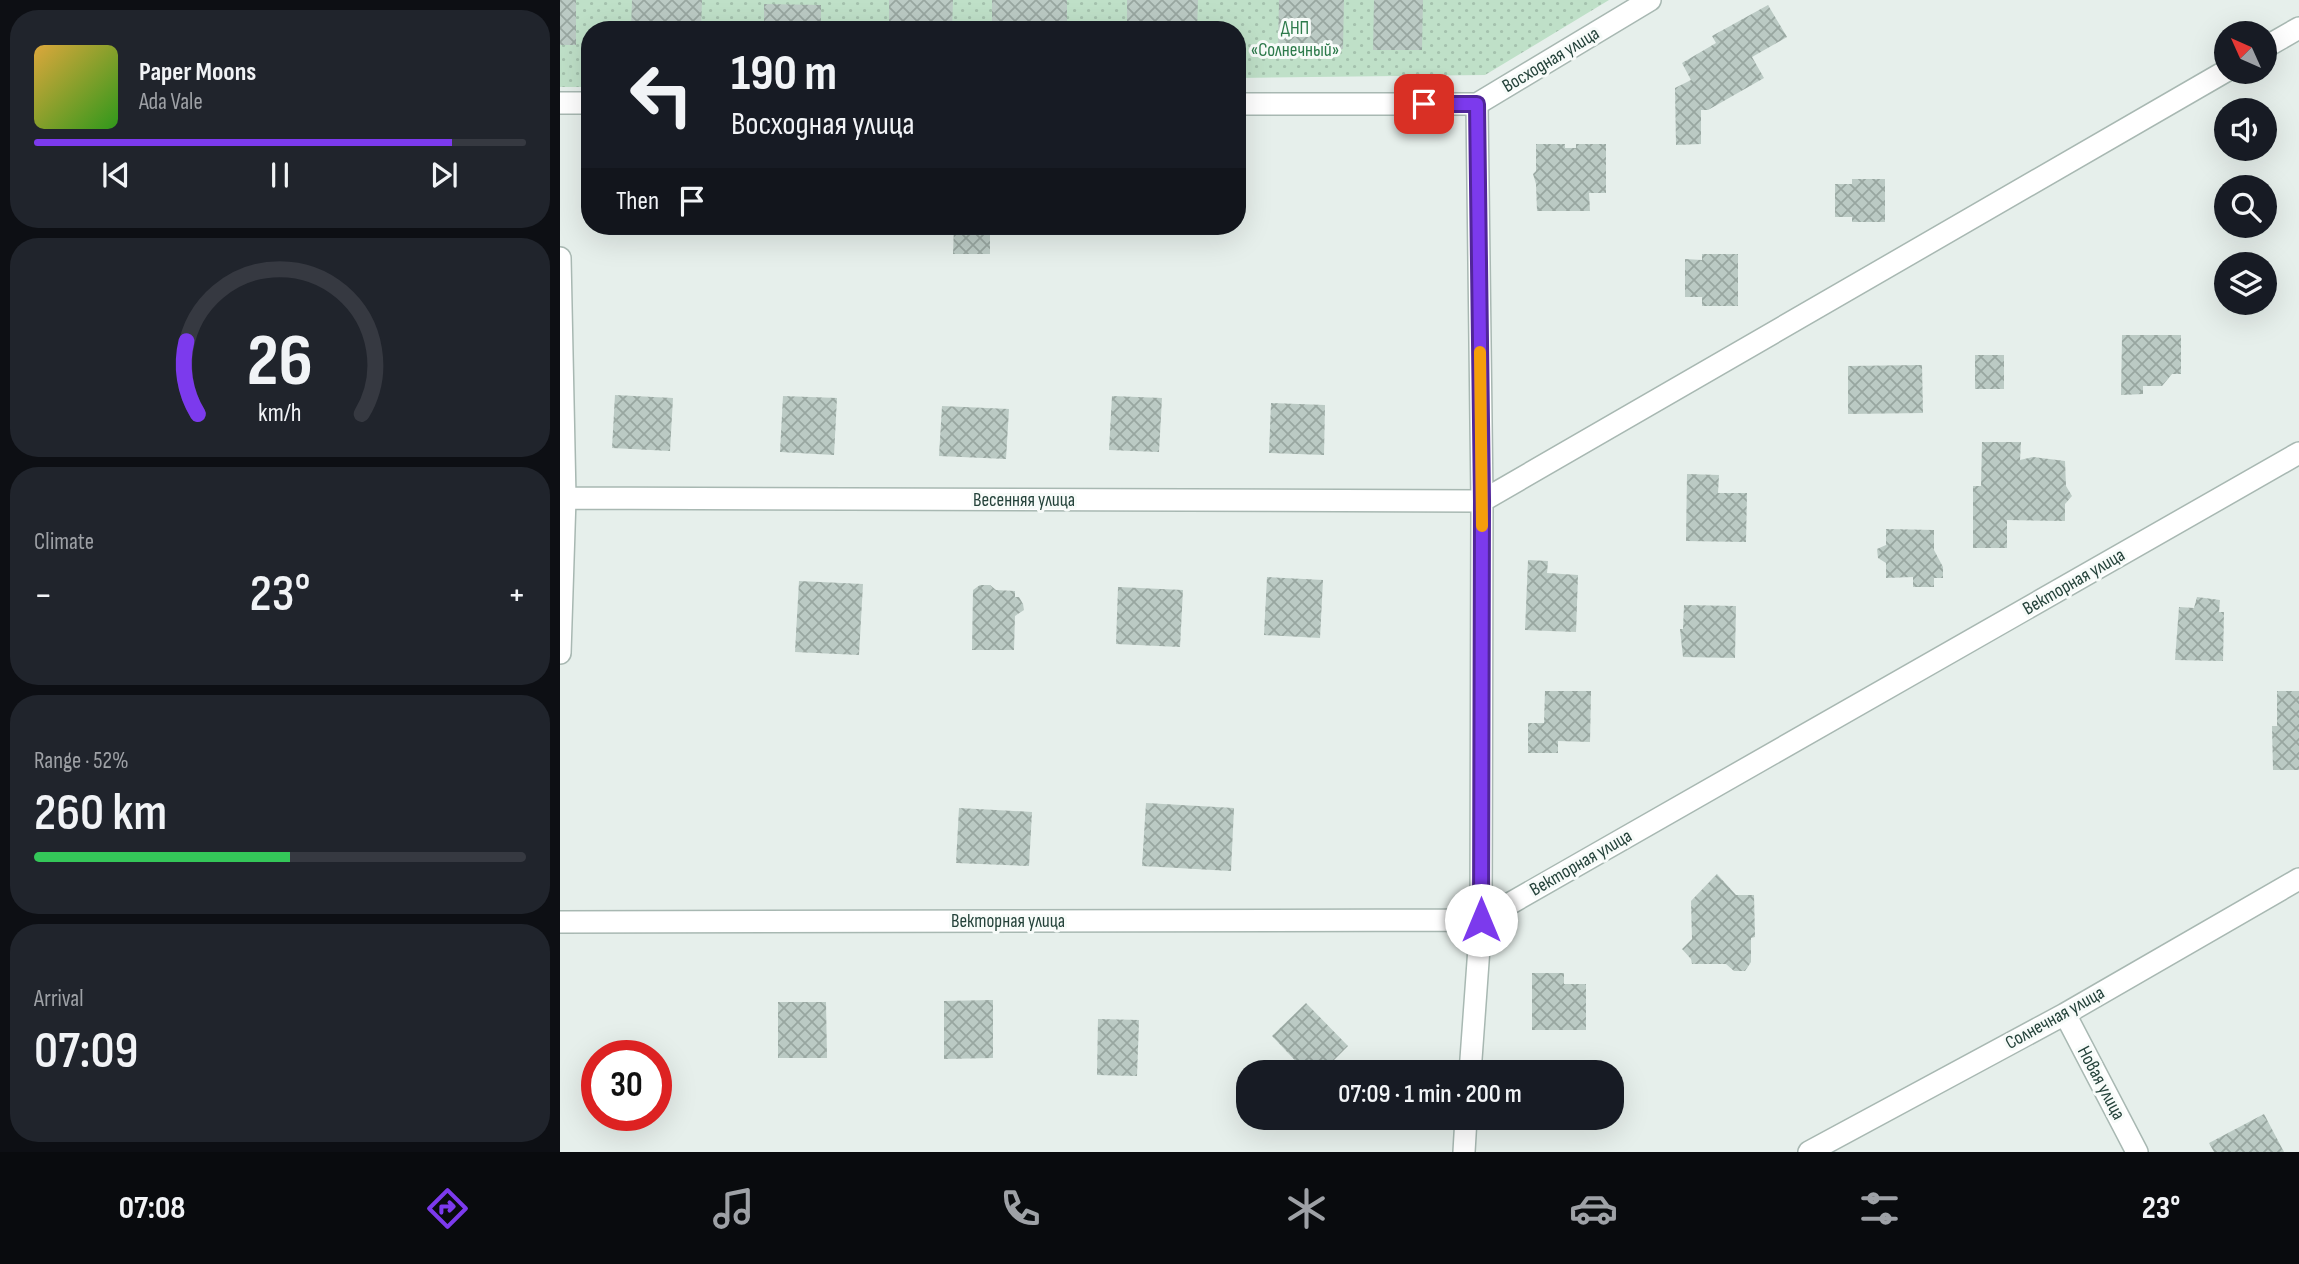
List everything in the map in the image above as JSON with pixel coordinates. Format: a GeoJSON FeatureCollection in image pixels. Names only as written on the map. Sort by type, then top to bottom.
{"type":"FeatureCollection","features":[{"type":"Feature","properties":{"kind":"street","name":"Восходная улица"},"geometry":{"type":"LineString","coordinates":[[1477,104],[1650,0]]}},
{"type":"Feature","properties":{"kind":"street"},"geometry":{"type":"LineString","coordinates":[[2277,41],[2299,28]]}},
{"type":"Feature","properties":{"kind":"street"},"geometry":{"type":"LineString","coordinates":[[1482,501],[2214,78]]}},
{"type":"Feature","properties":{"kind":"street"},"geometry":{"type":"LineString","coordinates":[[560,103],[581,103]]}},
{"type":"Feature","properties":{"kind":"street"},"geometry":{"type":"LineString","coordinates":[[1246,104],[1477,104],[1482,501],[1481,920],[1471,1060]]}},
{"type":"Feature","properties":{"kind":"street"},"geometry":{"type":"LineString","coordinates":[[560,258],[565,498],[560,653]]}},
{"type":"Feature","properties":{"kind":"street","name":"Векторная улица"},"geometry":{"type":"LineString","coordinates":[[560,922],[1481,920],[2299,453]]}},
{"type":"Feature","properties":{"kind":"street","name":"Весенняя улица"},"geometry":{"type":"LineString","coordinates":[[565,498],[1482,501]]}},
{"type":"Feature","properties":{"kind":"street","name":"Солнечная улица"},"geometry":{"type":"LineString","coordinates":[[1809,1152],[2065,1014],[2299,879]]}},
{"type":"Feature","properties":{"kind":"street","name":"Новая улица"},"geometry":{"type":"LineString","coordinates":[[2065,1014],[2137,1152]]}},
{"type":"Feature","properties":{"kind":"street"},"geometry":{"type":"LineString","coordinates":[[1464,1152],[1465,1130]]}},
{"type":"Feature","properties":{"kind":"green space","name":"ДНП «Солнечный»"},"geometry":{"type":"Polygon","coordinates":[[[560,0],[1609,0],[1485,75],[1246,78],[1246,21],[581,21],[581,87],[560,87],[560,0]]]}},
{"type":"Feature","properties":{"kind":"building"},"geometry":{"type":"Polygon","coordinates":[[[560,0],[576,0],[576,45],[560,45],[560,0]]]}},
{"type":"Feature","properties":{"kind":"building"},"geometry":{"type":"Polygon","coordinates":[[[632,0],[702,0],[701,21],[631,21],[632,0]]]}},
{"type":"Feature","properties":{"kind":"building"},"geometry":{"type":"Polygon","coordinates":[[[889,0],[953,0],[952,21],[889,21],[889,0]]]}},
{"type":"Feature","properties":{"kind":"building"},"geometry":{"type":"Polygon","coordinates":[[[992,0],[1067,0],[1067,21],[992,21],[992,0]]]}},
{"type":"Feature","properties":{"kind":"building"},"geometry":{"type":"Polygon","coordinates":[[[1127,0],[1198,0],[1197,21],[1127,21],[1127,0]]]}},
{"type":"Feature","properties":{"kind":"building"},"geometry":{"type":"Polygon","coordinates":[[[1279,0],[1344,0],[1343,49],[1278,49],[1279,0]]]}},
{"type":"Feature","properties":{"kind":"building"},"geometry":{"type":"Polygon","coordinates":[[[1374,0],[1423,0],[1422,50],[1373,50],[1374,0]]]}},
{"type":"Feature","properties":{"kind":"building"},"geometry":{"type":"Polygon","coordinates":[[[764,4],[821,5],[821,21],[764,21],[764,4]]]}},
{"type":"Feature","properties":{"kind":"building"},"geometry":{"type":"Polygon","coordinates":[[[1768,5],[1787,37],[1752,57],[1764,78],[1708,110],[1701,110],[1701,144],[1676,145],[1675,88],[1691,80],[1682,63],[1716,43],[1712,36],[1768,5]]]}},
{"type":"Feature","properties":{"kind":"building"},"geometry":{"type":"Polygon","coordinates":[[[1536,144],[1565,144],[1565,148],[1576,148],[1576,144],[1606,144],[1606,193],[1589,193],[1590,211],[1537,211],[1533,174],[1536,171],[1536,144]]]}},
{"type":"Feature","properties":{"kind":"building"},"geometry":{"type":"Polygon","coordinates":[[[1852,179],[1885,179],[1885,222],[1852,222],[1852,217],[1835,217],[1835,184],[1852,184],[1852,179]]]}},
{"type":"Feature","properties":{"kind":"building"},"geometry":{"type":"Polygon","coordinates":[[[954,235],[990,235],[990,254],[953,254],[954,235]]]}},
{"type":"Feature","properties":{"kind":"building"},"geometry":{"type":"Polygon","coordinates":[[[1702,254],[1738,254],[1738,306],[1702,306],[1702,297],[1685,297],[1685,259],[1702,260],[1702,254]]]}},
{"type":"Feature","properties":{"kind":"building"},"geometry":{"type":"Polygon","coordinates":[[[2122,335],[2181,335],[2181,374],[2172,374],[2162,386],[2143,386],[2143,394],[2121,395],[2122,335]]]}},
{"type":"Feature","properties":{"kind":"building"},"geometry":{"type":"Polygon","coordinates":[[[1975,355],[2004,355],[2004,389],[1975,389],[1975,355]]]}},
{"type":"Feature","properties":{"kind":"building"},"geometry":{"type":"Polygon","coordinates":[[[1922,365],[1923,413],[1848,414],[1848,366],[1922,365]]]}},
{"type":"Feature","properties":{"kind":"building"},"geometry":{"type":"Polygon","coordinates":[[[615,395],[673,398],[670,451],[612,448],[615,395]]]}},
{"type":"Feature","properties":{"kind":"building"},"geometry":{"type":"Polygon","coordinates":[[[783,396],[837,398],[834,455],[780,452],[783,396]]]}},
{"type":"Feature","properties":{"kind":"building"},"geometry":{"type":"Polygon","coordinates":[[[1112,396],[1162,398],[1159,452],[1109,450],[1112,396]]]}},
{"type":"Feature","properties":{"kind":"building"},"geometry":{"type":"Polygon","coordinates":[[[1271,403],[1325,405],[1324,455],[1269,453],[1271,403]]]}},
{"type":"Feature","properties":{"kind":"building"},"geometry":{"type":"Polygon","coordinates":[[[942,406],[1009,409],[1006,459],[939,456],[942,406]]]}},
{"type":"Feature","properties":{"kind":"building"},"geometry":{"type":"Polygon","coordinates":[[[1982,442],[2021,442],[2020,460],[2033,457],[2065,461],[2066,486],[2072,496],[2065,504],[2065,521],[2007,520],[2007,548],[1973,548],[1973,486],[1981,486],[1982,442]]]}},
{"type":"Feature","properties":{"kind":"building"},"geometry":{"type":"Polygon","coordinates":[[[1687,474],[1719,475],[1718,493],[1747,493],[1746,542],[1686,541],[1687,474]]]}},
{"type":"Feature","properties":{"kind":"building"},"geometry":{"type":"Polygon","coordinates":[[[1886,529],[1934,530],[1934,550],[1943,567],[1943,578],[1934,578],[1934,587],[1913,587],[1913,577],[1886,578],[1886,563],[1878,558],[1877,549],[1886,545],[1886,529]]]}},
{"type":"Feature","properties":{"kind":"building"},"geometry":{"type":"Polygon","coordinates":[[[1528,560],[1548,561],[1547,573],[1578,575],[1576,632],[1525,630],[1528,560]]]}},
{"type":"Feature","properties":{"kind":"building"},"geometry":{"type":"Polygon","coordinates":[[[1267,577],[1323,580],[1320,638],[1264,635],[1267,577]]]}},
{"type":"Feature","properties":{"kind":"building"},"geometry":{"type":"Polygon","coordinates":[[[799,581],[863,584],[859,655],[795,652],[799,581]]]}},
{"type":"Feature","properties":{"kind":"building"},"geometry":{"type":"Polygon","coordinates":[[[980,585],[990,585],[996,590],[1015,591],[1015,597],[1019,597],[1023,604],[1024,610],[1015,616],[1014,650],[972,650],[973,590],[980,585]]]}},
{"type":"Feature","properties":{"kind":"building"},"geometry":{"type":"Polygon","coordinates":[[[1118,587],[1183,590],[1180,647],[1116,644],[1118,587]]]}},
{"type":"Feature","properties":{"kind":"building"},"geometry":{"type":"Polygon","coordinates":[[[2197,597],[2220,600],[2219,612],[2224,612],[2223,661],[2175,660],[2179,607],[2194,608],[2197,597]]]}},
{"type":"Feature","properties":{"kind":"building"},"geometry":{"type":"Polygon","coordinates":[[[1684,605],[1736,606],[1735,658],[1683,657],[1680,629],[1683,629],[1684,605]]]}},
{"type":"Feature","properties":{"kind":"building"},"geometry":{"type":"Polygon","coordinates":[[[1545,691],[1591,691],[1590,742],[1558,741],[1558,753],[1528,753],[1528,723],[1544,723],[1545,691]]]}},
{"type":"Feature","properties":{"kind":"building"},"geometry":{"type":"Polygon","coordinates":[[[2277,691],[2299,691],[2299,770],[2273,770],[2272,726],[2277,726],[2277,691]]]}},
{"type":"Feature","properties":{"kind":"building"},"geometry":{"type":"Polygon","coordinates":[[[1146,803],[1234,808],[1231,871],[1142,866],[1146,803]]]}},
{"type":"Feature","properties":{"kind":"building"},"geometry":{"type":"Polygon","coordinates":[[[959,808],[1032,812],[1029,866],[956,863],[959,808]]]}},
{"type":"Feature","properties":{"kind":"building"},"geometry":{"type":"Polygon","coordinates":[[[1717,874],[1736,895],[1754,895],[1755,937],[1751,938],[1751,962],[1745,971],[1734,971],[1726,964],[1692,964],[1682,949],[1692,939],[1691,901],[1717,874]]]}},
{"type":"Feature","properties":{"kind":"building"},"geometry":{"type":"Polygon","coordinates":[[[1532,973],[1564,973],[1564,984],[1586,984],[1586,1030],[1532,1030],[1532,973]]]}},
{"type":"Feature","properties":{"kind":"building"},"geometry":{"type":"Polygon","coordinates":[[[993,1000],[993,1058],[944,1059],[944,1001],[993,1000]]]}},
{"type":"Feature","properties":{"kind":"building"},"geometry":{"type":"Polygon","coordinates":[[[778,1002],[826,1002],[827,1058],[778,1058],[778,1002]]]}},
{"type":"Feature","properties":{"kind":"building"},"geometry":{"type":"Polygon","coordinates":[[[1306,1003],[1348,1046],[1334,1060],[1295,1060],[1272,1036],[1306,1003]]]}},
{"type":"Feature","properties":{"kind":"building"},"geometry":{"type":"Polygon","coordinates":[[[1098,1019],[1139,1020],[1137,1076],[1097,1075],[1098,1019]]]}},
{"type":"Feature","properties":{"kind":"building"},"geometry":{"type":"Polygon","coordinates":[[[2264,1114],[2284,1152],[2214,1152],[2209,1143],[2264,1114]]]}},
{"type":"Feature","properties":{"kind":"slow traffic"},"geometry":{"type":"LineString","coordinates":[[1480,352],[1482,526]]}},
{"type":"Feature","properties":{"kind":"route"},"geometry":{"type":"LineString","coordinates":[[1424,104],[1477,104],[1482,501],[1481,920]]}}]}
